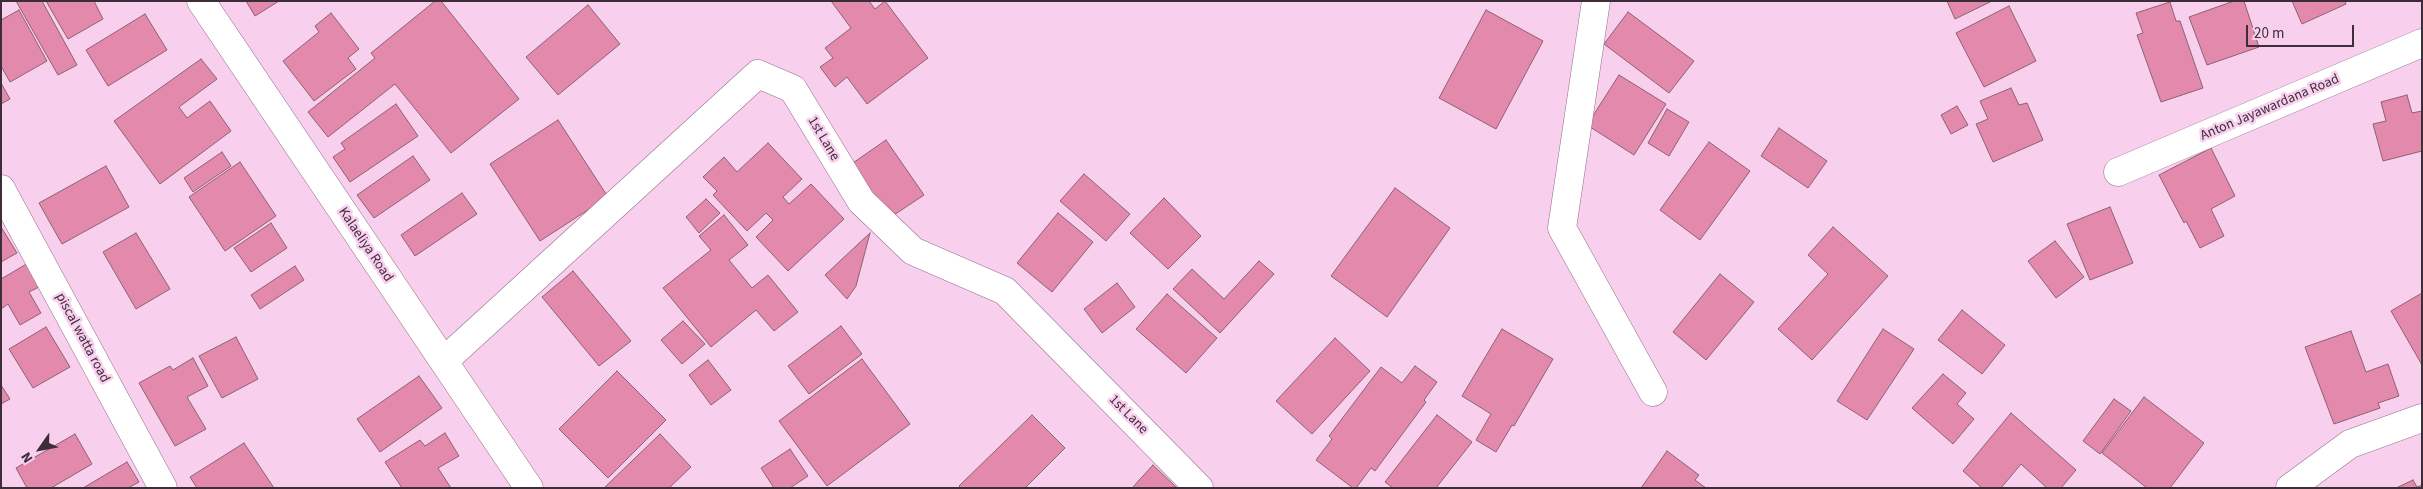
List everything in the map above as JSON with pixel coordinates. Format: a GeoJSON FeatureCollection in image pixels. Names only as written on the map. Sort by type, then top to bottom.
{"type":"FeatureCollection","features":[{"type":"Feature","properties":{"kind":"street","name":"Kalaeliya Road"},"geometry":{"type":"LineString","coordinates":[[201,1],[529,488]]}},
{"type":"Feature","properties":{"kind":"street"},"geometry":{"type":"LineString","coordinates":[[1596,1],[1562,228],[1653,392]]}},
{"type":"Feature","properties":{"kind":"street","name":"Anton Jayawardana Road"},"geometry":{"type":"LineString","coordinates":[[2118,172],[2422,43]]}},
{"type":"Feature","properties":{"kind":"street","name":"1st Lane"},"geometry":{"type":"LineString","coordinates":[[444,361],[758,74],[793,89],[861,202],[913,251],[1005,291],[1199,488]]}},
{"type":"Feature","properties":{"kind":"street","name":"piscal watta road"},"geometry":{"type":"LineString","coordinates":[[1,189],[163,488]]}},
{"type":"Feature","properties":{"kind":"street"},"geometry":{"type":"LineString","coordinates":[[2290,488],[2350,444],[2422,418]]}},
{"type":"Feature","properties":{"kind":"building"},"geometry":{"type":"Polygon","coordinates":[[[16,1],[42,1],[77,65],[58,75],[16,1]]]}},
{"type":"Feature","properties":{"kind":"building"},"geometry":{"type":"Polygon","coordinates":[[[46,1],[94,1],[103,19],[68,39],[46,1]]]}},
{"type":"Feature","properties":{"kind":"building"},"geometry":{"type":"Polygon","coordinates":[[[246,1],[279,1],[255,16],[246,1]]]}},
{"type":"Feature","properties":{"kind":"building"},"geometry":{"type":"Polygon","coordinates":[[[435,1],[441,1],[519,99],[451,153],[395,84],[328,137],[308,112],[375,58],[371,53],[435,1]]]}},
{"type":"Feature","properties":{"kind":"building"},"geometry":{"type":"Polygon","coordinates":[[[831,1],[869,1],[875,9],[885,1],[928,58],[867,104],[847,77],[835,87],[820,67],[833,58],[825,48],[851,28],[831,1]]]}},
{"type":"Feature","properties":{"kind":"building"},"geometry":{"type":"Polygon","coordinates":[[[1947,1],[1992,1],[1955,19],[1947,1]]]}},
{"type":"Feature","properties":{"kind":"building"},"geometry":{"type":"Polygon","coordinates":[[[2234,1],[2244,1],[2259,47],[2207,65],[2189,17],[2234,1]]]}},
{"type":"Feature","properties":{"kind":"building"},"geometry":{"type":"Polygon","coordinates":[[[2292,1],[2345,1],[2346,4],[2302,24],[2292,1]]]}},
{"type":"Feature","properties":{"kind":"building"},"geometry":{"type":"Polygon","coordinates":[[[2170,2],[2176,21],[2180,21],[2203,88],[2161,102],[2137,35],[2143,33],[2136,13],[2170,2]]]}},
{"type":"Feature","properties":{"kind":"building"},"geometry":{"type":"Polygon","coordinates":[[[588,5],[620,44],[558,95],[526,57],[588,5]]]}},
{"type":"Feature","properties":{"kind":"building"},"geometry":{"type":"Polygon","coordinates":[[[2009,6],[2036,61],[1984,87],[1956,33],[2009,6]]]}},
{"type":"Feature","properties":{"kind":"building"},"geometry":{"type":"Polygon","coordinates":[[[19,10],[47,61],[10,82],[1,66],[1,20],[19,10]]]}},
{"type":"Feature","properties":{"kind":"building"},"geometry":{"type":"Polygon","coordinates":[[[1486,10],[1543,41],[1496,129],[1439,98],[1486,10]]]}},
{"type":"Feature","properties":{"kind":"building"},"geometry":{"type":"Polygon","coordinates":[[[1628,12],[1694,61],[1669,93],[1604,44],[1628,12]]]}},
{"type":"Feature","properties":{"kind":"building"},"geometry":{"type":"Polygon","coordinates":[[[331,13],[359,49],[348,58],[356,69],[314,101],[283,61],[319,32],[315,26],[331,13]]]}},
{"type":"Feature","properties":{"kind":"building"},"geometry":{"type":"Polygon","coordinates":[[[145,14],[167,50],[108,86],[86,50],[145,14]]]}},
{"type":"Feature","properties":{"kind":"building"},"geometry":{"type":"Polygon","coordinates":[[[201,59],[217,79],[179,107],[187,118],[210,101],[231,131],[160,184],[114,121],[201,59]]]}},
{"type":"Feature","properties":{"kind":"building"},"geometry":{"type":"Polygon","coordinates":[[[1619,75],[1666,104],[1634,155],[1587,125],[1619,75]]]}},
{"type":"Feature","properties":{"kind":"building"},"geometry":{"type":"Polygon","coordinates":[[[1,83],[10,99],[1,104],[1,83]]]}},
{"type":"Feature","properties":{"kind":"building"},"geometry":{"type":"Polygon","coordinates":[[[2011,88],[2019,105],[2027,103],[2043,140],[1993,162],[1976,124],[1988,119],[1980,101],[2011,88]]]}},
{"type":"Feature","properties":{"kind":"building"},"geometry":{"type":"Polygon","coordinates":[[[2407,95],[2412,113],[2422,111],[2422,151],[2383,161],[2373,124],[2386,121],[2381,102],[2407,95]]]}},
{"type":"Feature","properties":{"kind":"building"},"geometry":{"type":"Polygon","coordinates":[[[396,104],[418,136],[350,182],[333,157],[345,149],[341,143],[396,104]]]}},
{"type":"Feature","properties":{"kind":"building"},"geometry":{"type":"Polygon","coordinates":[[[1957,106],[1968,125],[1951,134],[1941,115],[1957,106]]]}},
{"type":"Feature","properties":{"kind":"building"},"geometry":{"type":"Polygon","coordinates":[[[1667,109],[1689,122],[1669,156],[1648,143],[1667,109]]]}},
{"type":"Feature","properties":{"kind":"building"},"geometry":{"type":"Polygon","coordinates":[[[558,120],[608,197],[540,241],[490,164],[558,120]]]}},
{"type":"Feature","properties":{"kind":"building"},"geometry":{"type":"Polygon","coordinates":[[[1779,128],[1827,161],[1808,188],[1761,156],[1779,128]]]}},
{"type":"Feature","properties":{"kind":"building"},"geometry":{"type":"Polygon","coordinates":[[[886,140],[924,195],[888,219],[850,165],[886,140]]]}},
{"type":"Feature","properties":{"kind":"building"},"geometry":{"type":"Polygon","coordinates":[[[1709,142],[1750,171],[1700,240],[1660,210],[1709,142]]]}},
{"type":"Feature","properties":{"kind":"building"},"geometry":{"type":"Polygon","coordinates":[[[768,143],[802,179],[783,197],[789,204],[811,184],[844,219],[788,271],[756,237],[773,220],[766,213],[747,231],[713,195],[717,191],[703,177],[724,157],[737,172],[768,143]]]}},
{"type":"Feature","properties":{"kind":"building"},"geometry":{"type":"Polygon","coordinates":[[[2211,148],[2235,196],[2211,209],[2224,236],[2200,248],[2186,221],[2184,223],[2159,175],[2211,148]]]}},
{"type":"Feature","properties":{"kind":"building"},"geometry":{"type":"Polygon","coordinates":[[[222,152],[231,166],[193,192],[184,178],[222,152]]]}},
{"type":"Feature","properties":{"kind":"building"},"geometry":{"type":"Polygon","coordinates":[[[413,156],[430,180],[374,218],[357,195],[413,156]]]}},
{"type":"Feature","properties":{"kind":"building"},"geometry":{"type":"Polygon","coordinates":[[[240,162],[276,216],[225,251],[189,197],[240,162]]]}},
{"type":"Feature","properties":{"kind":"building"},"geometry":{"type":"Polygon","coordinates":[[[106,166],[129,207],[62,244],[39,203],[106,166]]]}},
{"type":"Feature","properties":{"kind":"building"},"geometry":{"type":"Polygon","coordinates":[[[1084,174],[1130,214],[1106,241],[1060,201],[1084,174]]]}},
{"type":"Feature","properties":{"kind":"building"},"geometry":{"type":"Polygon","coordinates":[[[1395,188],[1450,228],[1387,317],[1331,276],[1395,188]]]}},
{"type":"Feature","properties":{"kind":"building"},"geometry":{"type":"Polygon","coordinates":[[[462,193],[477,214],[415,256],[401,235],[462,193]]]}},
{"type":"Feature","properties":{"kind":"building"},"geometry":{"type":"Polygon","coordinates":[[[1164,198],[1201,236],[1168,269],[1130,233],[1164,198]]]}},
{"type":"Feature","properties":{"kind":"building"},"geometry":{"type":"Polygon","coordinates":[[[706,199],[720,213],[699,233],[686,217],[706,199]]]}},
{"type":"Feature","properties":{"kind":"building"},"geometry":{"type":"Polygon","coordinates":[[[2110,207],[2133,263],[2090,280],[2067,224],[2110,207]]]}},
{"type":"Feature","properties":{"kind":"building"},"geometry":{"type":"Polygon","coordinates":[[[1058,213],[1093,242],[1052,292],[1017,263],[1058,213]]]}},
{"type":"Feature","properties":{"kind":"building"},"geometry":{"type":"Polygon","coordinates":[[[724,215],[748,245],[729,260],[752,288],[768,275],[798,312],[774,331],[756,310],[711,347],[663,288],[711,250],[699,236],[724,215]]]}},
{"type":"Feature","properties":{"kind":"building"},"geometry":{"type":"Polygon","coordinates":[[[271,223],[287,248],[251,272],[234,248],[271,223]]]}},
{"type":"Feature","properties":{"kind":"building"},"geometry":{"type":"Polygon","coordinates":[[[1,227],[17,253],[1,262],[1,227]]]}},
{"type":"Feature","properties":{"kind":"building"},"geometry":{"type":"Polygon","coordinates":[[[1833,227],[1888,276],[1812,360],[1778,329],[1828,274],[1808,255],[1833,227]]]}},
{"type":"Feature","properties":{"kind":"building"},"geometry":{"type":"Polygon","coordinates":[[[136,233],[170,289],[136,309],[103,252],[136,233]]]}},
{"type":"Feature","properties":{"kind":"building"},"geometry":{"type":"Polygon","coordinates":[[[870,233],[856,286],[847,299],[825,275],[870,233]]]}},
{"type":"Feature","properties":{"kind":"building"},"geometry":{"type":"Polygon","coordinates":[[[2055,241],[2084,277],[2056,298],[2028,261],[2055,241]]]}},
{"type":"Feature","properties":{"kind":"building"},"geometry":{"type":"Polygon","coordinates":[[[1259,261],[1274,274],[1220,333],[1173,289],[1192,269],[1224,299],[1259,261]]]}},
{"type":"Feature","properties":{"kind":"building"},"geometry":{"type":"Polygon","coordinates":[[[30,262],[43,285],[29,292],[41,313],[20,325],[8,304],[1,309],[1,279],[30,262]]]}},
{"type":"Feature","properties":{"kind":"building"},"geometry":{"type":"Polygon","coordinates":[[[295,266],[304,280],[260,309],[251,295],[295,266]]]}},
{"type":"Feature","properties":{"kind":"building"},"geometry":{"type":"Polygon","coordinates":[[[573,271],[631,341],[599,366],[542,297],[573,271]]]}},
{"type":"Feature","properties":{"kind":"building"},"geometry":{"type":"Polygon","coordinates":[[[1720,274],[1754,302],[1706,360],[1673,332],[1720,274]]]}},
{"type":"Feature","properties":{"kind":"building"},"geometry":{"type":"Polygon","coordinates":[[[1117,283],[1135,307],[1102,333],[1084,309],[1117,283]]]}},
{"type":"Feature","properties":{"kind":"building"},"geometry":{"type":"Polygon","coordinates":[[[2422,293],[2422,365],[2391,311],[2422,293]]]}},
{"type":"Feature","properties":{"kind":"building"},"geometry":{"type":"Polygon","coordinates":[[[1167,294],[1217,338],[1186,373],[1136,329],[1167,294]]]}},
{"type":"Feature","properties":{"kind":"building"},"geometry":{"type":"Polygon","coordinates":[[[1962,310],[2005,345],[1982,374],[1938,340],[1962,310]]]}},
{"type":"Feature","properties":{"kind":"building"},"geometry":{"type":"Polygon","coordinates":[[[683,321],[705,344],[682,364],[661,340],[683,321]]]}},
{"type":"Feature","properties":{"kind":"building"},"geometry":{"type":"Polygon","coordinates":[[[841,326],[862,354],[809,394],[788,366],[841,326]]]}},
{"type":"Feature","properties":{"kind":"building"},"geometry":{"type":"Polygon","coordinates":[[[46,327],[70,367],[33,388],[9,349],[46,327]]]}},
{"type":"Feature","properties":{"kind":"building"},"geometry":{"type":"Polygon","coordinates":[[[1502,329],[1553,359],[1514,426],[1512,425],[1496,452],[1476,440],[1491,414],[1462,396],[1502,329]]]}},
{"type":"Feature","properties":{"kind":"building"},"geometry":{"type":"Polygon","coordinates":[[[1883,329],[1914,349],[1867,420],[1837,401],[1883,329]]]}},
{"type":"Feature","properties":{"kind":"building"},"geometry":{"type":"Polygon","coordinates":[[[2351,331],[2366,372],[2388,364],[2399,396],[2378,403],[2380,408],[2334,424],[2305,347],[2351,331]]]}},
{"type":"Feature","properties":{"kind":"building"},"geometry":{"type":"Polygon","coordinates":[[[236,337],[258,379],[222,398],[199,356],[236,337]]]}},
{"type":"Feature","properties":{"kind":"building"},"geometry":{"type":"Polygon","coordinates":[[[1335,338],[1370,371],[1312,434],[1276,401],[1335,338]]]}},
{"type":"Feature","properties":{"kind":"building"},"geometry":{"type":"Polygon","coordinates":[[[193,358],[208,386],[187,397],[206,429],[175,446],[139,383],[170,366],[173,370],[193,358]]]}},
{"type":"Feature","properties":{"kind":"building"},"geometry":{"type":"Polygon","coordinates":[[[862,359],[910,424],[827,486],[779,421],[862,359]]]}},
{"type":"Feature","properties":{"kind":"building"},"geometry":{"type":"Polygon","coordinates":[[[708,360],[731,390],[711,405],[689,375],[708,360]]]}},
{"type":"Feature","properties":{"kind":"building"},"geometry":{"type":"Polygon","coordinates":[[[1415,366],[1437,382],[1424,400],[1426,402],[1375,471],[1371,468],[1356,488],[1353,488],[1316,460],[1332,439],[1329,436],[1381,367],[1402,383],[1415,366]]]}},
{"type":"Feature","properties":{"kind":"building"},"geometry":{"type":"Polygon","coordinates":[[[617,371],[666,420],[608,478],[559,429],[617,371]]]}},
{"type":"Feature","properties":{"kind":"building"},"geometry":{"type":"Polygon","coordinates":[[[1943,374],[1966,393],[1957,404],[1974,419],[1953,444],[1912,408],[1943,374]]]}},
{"type":"Feature","properties":{"kind":"building"},"geometry":{"type":"Polygon","coordinates":[[[419,376],[442,408],[380,452],[357,419],[419,376]]]}},
{"type":"Feature","properties":{"kind":"building"},"geometry":{"type":"Polygon","coordinates":[[[1,385],[10,399],[1,404],[1,385]]]}},
{"type":"Feature","properties":{"kind":"building"},"geometry":{"type":"Polygon","coordinates":[[[2144,397],[2204,443],[2170,488],[2147,488],[2102,453],[2144,397]]]}},
{"type":"Feature","properties":{"kind":"building"},"geometry":{"type":"Polygon","coordinates":[[[2114,399],[2131,411],[2100,454],[2083,441],[2114,399]]]}},
{"type":"Feature","properties":{"kind":"building"},"geometry":{"type":"Polygon","coordinates":[[[2011,413],[2076,470],[2061,488],[2047,488],[2021,464],[2001,488],[1982,488],[1963,471],[2011,413]]]}},
{"type":"Feature","properties":{"kind":"building"},"geometry":{"type":"Polygon","coordinates":[[[1032,415],[1065,448],[1025,488],[961,488],[959,486],[1032,415]]]}},
{"type":"Feature","properties":{"kind":"building"},"geometry":{"type":"Polygon","coordinates":[[[1437,415],[1472,442],[1436,488],[1393,488],[1385,482],[1437,415]]]}},
{"type":"Feature","properties":{"kind":"building"},"geometry":{"type":"Polygon","coordinates":[[[445,433],[459,456],[438,468],[451,488],[402,488],[385,462],[420,440],[425,446],[445,433]]]}},
{"type":"Feature","properties":{"kind":"building"},"geometry":{"type":"Polygon","coordinates":[[[75,434],[92,464],[51,488],[27,488],[16,468],[75,434]]]}},
{"type":"Feature","properties":{"kind":"building"},"geometry":{"type":"Polygon","coordinates":[[[660,434],[691,467],[669,488],[604,488],[660,434]]]}},
{"type":"Feature","properties":{"kind":"building"},"geometry":{"type":"Polygon","coordinates":[[[244,443],[274,488],[197,488],[190,477],[244,443]]]}},
{"type":"Feature","properties":{"kind":"building"},"geometry":{"type":"Polygon","coordinates":[[[790,449],[808,476],[790,488],[774,488],[761,468],[790,449]]]}},
{"type":"Feature","properties":{"kind":"building"},"geometry":{"type":"Polygon","coordinates":[[[1667,451],[1699,475],[1695,480],[1706,488],[1641,488],[1667,451]]]}},
{"type":"Feature","properties":{"kind":"building"},"geometry":{"type":"Polygon","coordinates":[[[127,462],[139,482],[128,488],[83,488],[127,462]]]}},
{"type":"Feature","properties":{"kind":"building"},"geometry":{"type":"Polygon","coordinates":[[[1153,465],[1177,488],[1132,488],[1153,465]]]}},
{"type":"Feature","properties":{"kind":"building"},"geometry":{"type":"Polygon","coordinates":[[[2413,480],[2417,487],[2422,485],[2422,488],[2396,488],[2413,480]]]}}]}
